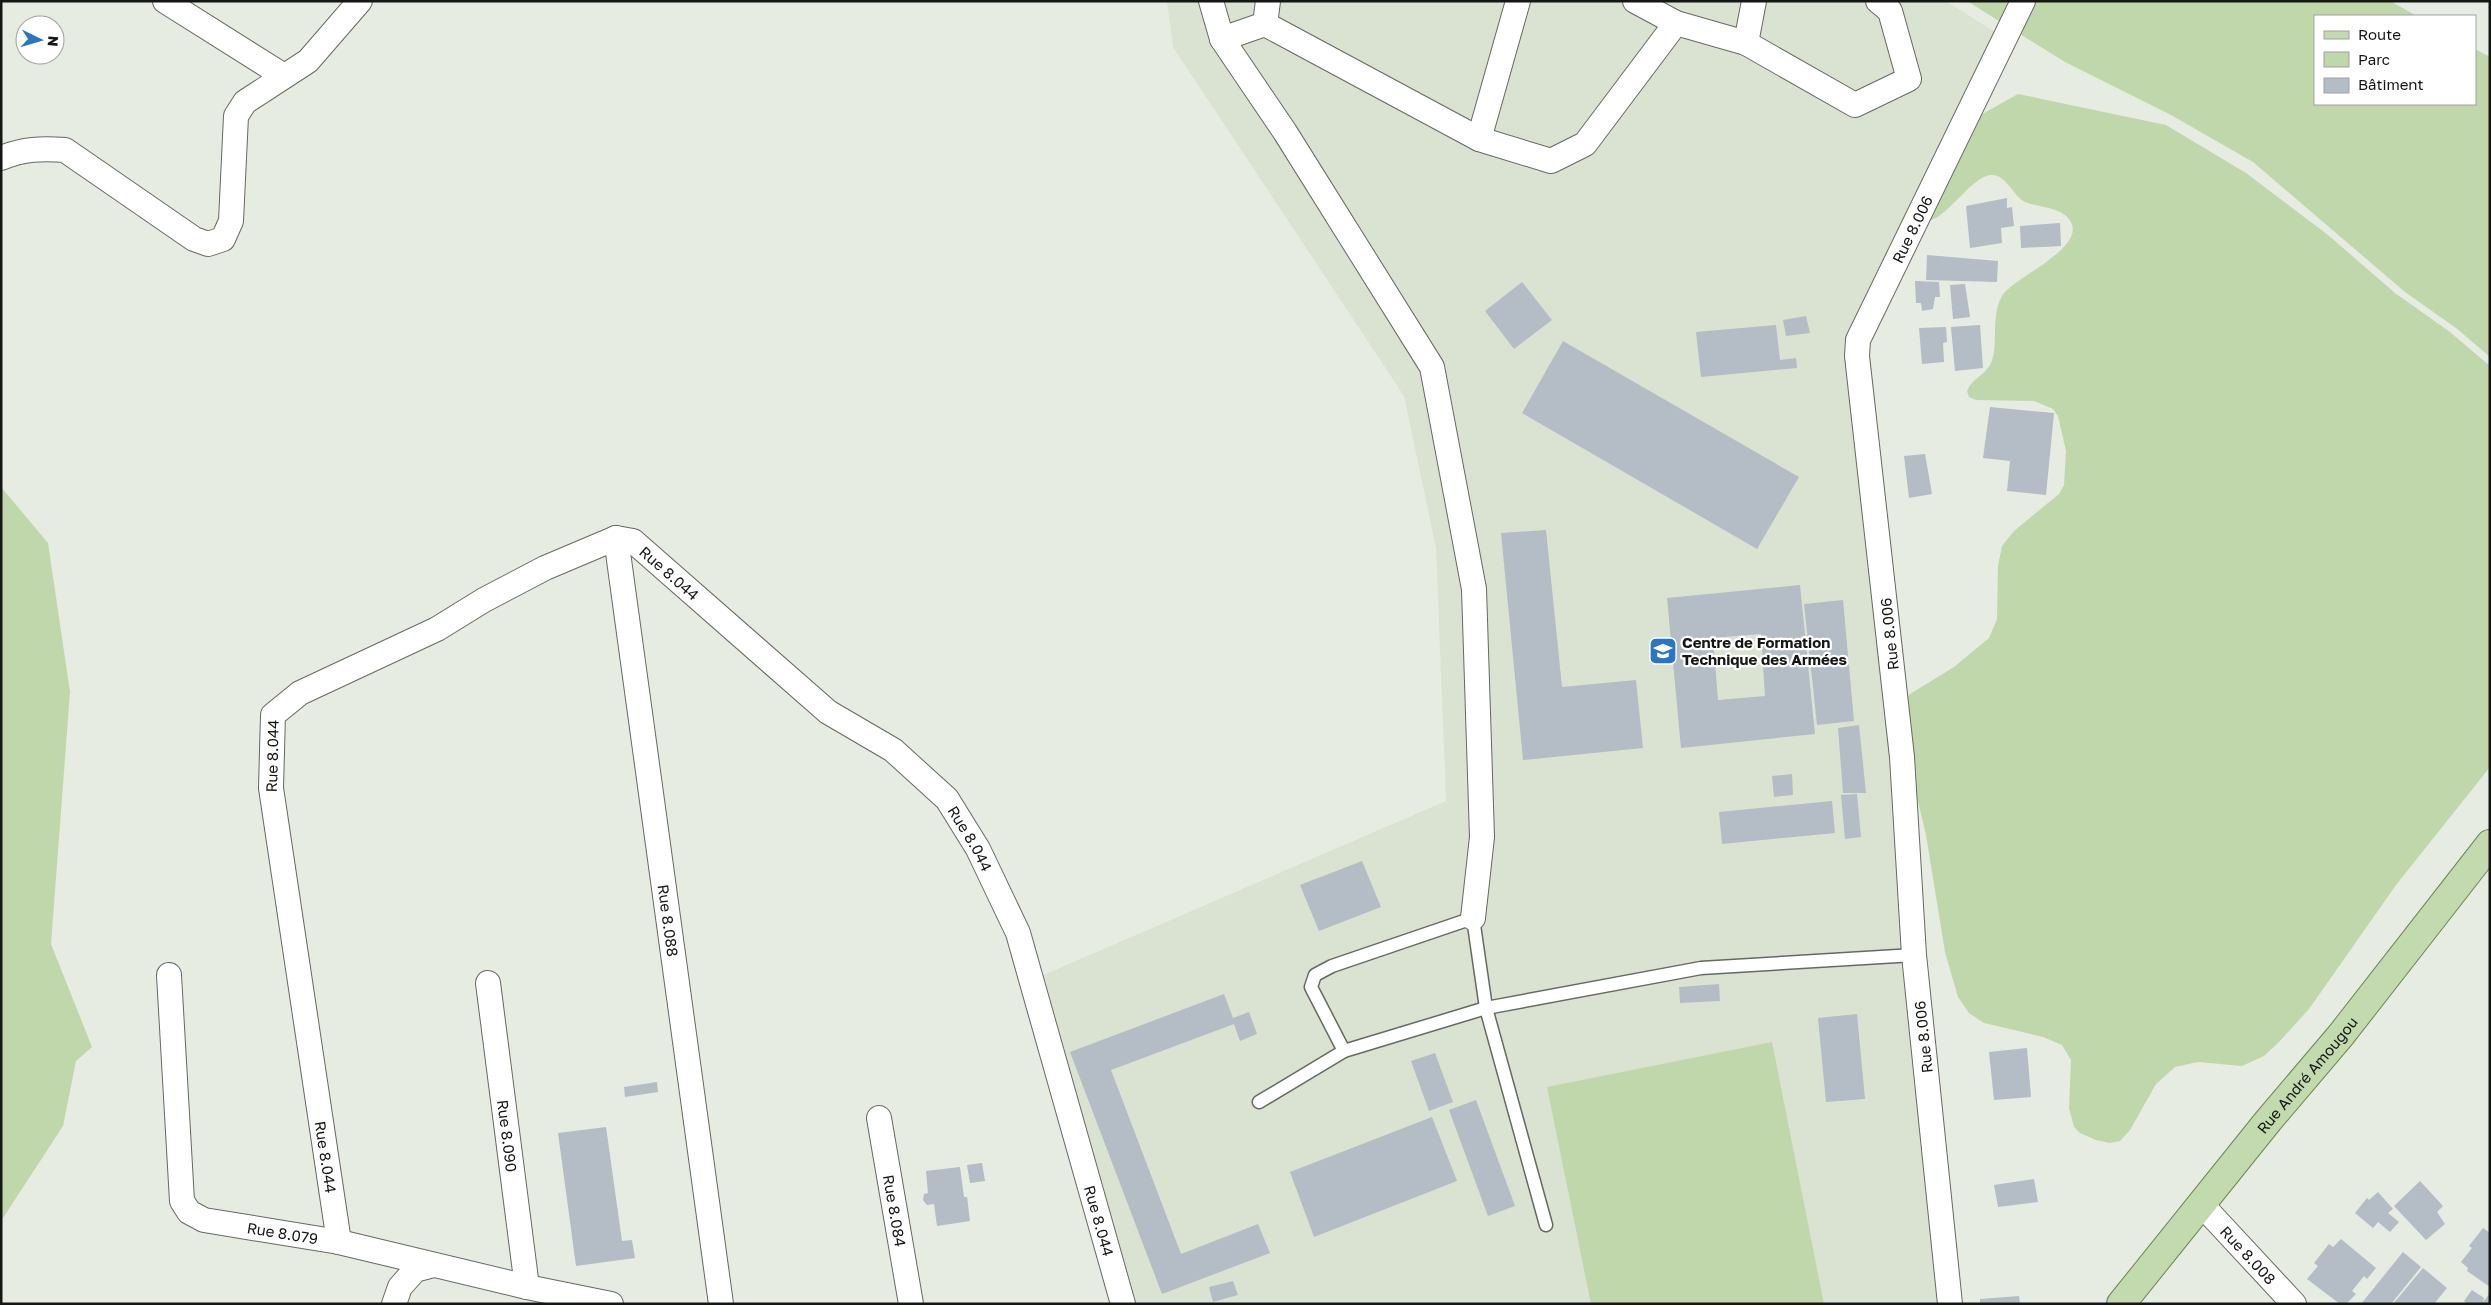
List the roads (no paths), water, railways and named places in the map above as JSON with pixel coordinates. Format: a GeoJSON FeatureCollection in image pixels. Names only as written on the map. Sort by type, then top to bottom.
{"type":"FeatureCollection","features":[{"type":"Feature","properties":{"kind":"main road","name":"Rue André Amougou"},"geometry":{"type":"LineString","coordinates":[[2121,1304],[2341,1035],[2490,844]]}},
{"type":"Feature","properties":{"kind":"street"},"geometry":{"type":"LineString","coordinates":[[165,1],[284,76]]}},
{"type":"Feature","properties":{"kind":"street"},"geometry":{"type":"LineString","coordinates":[[1,158],[16,152],[41,148],[64,150],[194,239],[208,244],[223,239],[232,221],[236,116],[245,102],[308,61],[360,1]]}},
{"type":"Feature","properties":{"kind":"street"},"geometry":{"type":"LineString","coordinates":[[1211,1],[1222,39],[1285,132],[1432,367],[1474,589],[1482,837],[1473,918]]}},
{"type":"Feature","properties":{"kind":"street"},"geometry":{"type":"LineString","coordinates":[[1265,24],[1268,1]]}},
{"type":"Feature","properties":{"kind":"street"},"geometry":{"type":"LineString","coordinates":[[1479,139],[1518,1]]}},
{"type":"Feature","properties":{"kind":"street"},"geometry":{"type":"LineString","coordinates":[[1635,1],[1676,23],[1746,43],[1855,105],[1909,79],[1890,10],[1878,1]]}},
{"type":"Feature","properties":{"kind":"street"},"geometry":{"type":"LineString","coordinates":[[1746,43],[1754,1]]}},
{"type":"Feature","properties":{"kind":"street","name":"Rue 8.006"},"geometry":{"type":"LineString","coordinates":[[1950,1304],[1914,955],[1902,757],[1857,356],[1858,340],[2023,1]]}},
{"type":"Feature","properties":{"kind":"street"},"geometry":{"type":"LineString","coordinates":[[1222,39],[1265,24],[1479,139],[1551,162],[1585,144],[1676,23]]}},
{"type":"Feature","properties":{"kind":"street","name":"Rue 8.044"},"geometry":{"type":"LineString","coordinates":[[339,1242],[271,788],[273,714],[300,693],[438,629],[484,600],[545,568],[616,538],[633,541],[828,712],[893,750],[947,799],[978,849],[1018,933],[1123,1304]]}},
{"type":"Feature","properties":{"kind":"street","name":"Rue 8.088"},"geometry":{"type":"LineString","coordinates":[[616,538],[721,1304]]}},
{"type":"Feature","properties":{"kind":"street","name":"Rue 8.079"},"geometry":{"type":"LineString","coordinates":[[169,975],[182,1201],[189,1212],[204,1220],[339,1242],[527,1287],[611,1304]]}},
{"type":"Feature","properties":{"kind":"street","name":"Rue 8.090"},"geometry":{"type":"LineString","coordinates":[[488,983],[527,1287]]}},
{"type":"Feature","properties":{"kind":"street","name":"Rue 8.084"},"geometry":{"type":"LineString","coordinates":[[879,1118],[911,1304]]}},
{"type":"Feature","properties":{"kind":"street","name":"Rue 8.008"},"geometry":{"type":"LineString","coordinates":[[2202,1205],[2294,1304]]}},
{"type":"Feature","properties":{"kind":"street"},"geometry":{"type":"LineString","coordinates":[[394,1304],[400,1287],[415,1270],[434,1265]]}},
{"type":"Feature","properties":{"kind":"lane"},"geometry":{"type":"LineString","coordinates":[[1344,1052],[1311,988],[1315,975],[1332,966],[1473,918],[1486,1008],[1546,1225]]}},
{"type":"Feature","properties":{"kind":"lane"},"geometry":{"type":"LineString","coordinates":[[1259,1102],[1344,1052],[1486,1008],[1700,968],[1914,955]]}},
{"type":"Feature","properties":{"kind":"place","name":"Centre de Formation Technique des Armées"},"geometry":{"type":"Point","coordinates":[1663,651]}}]}
